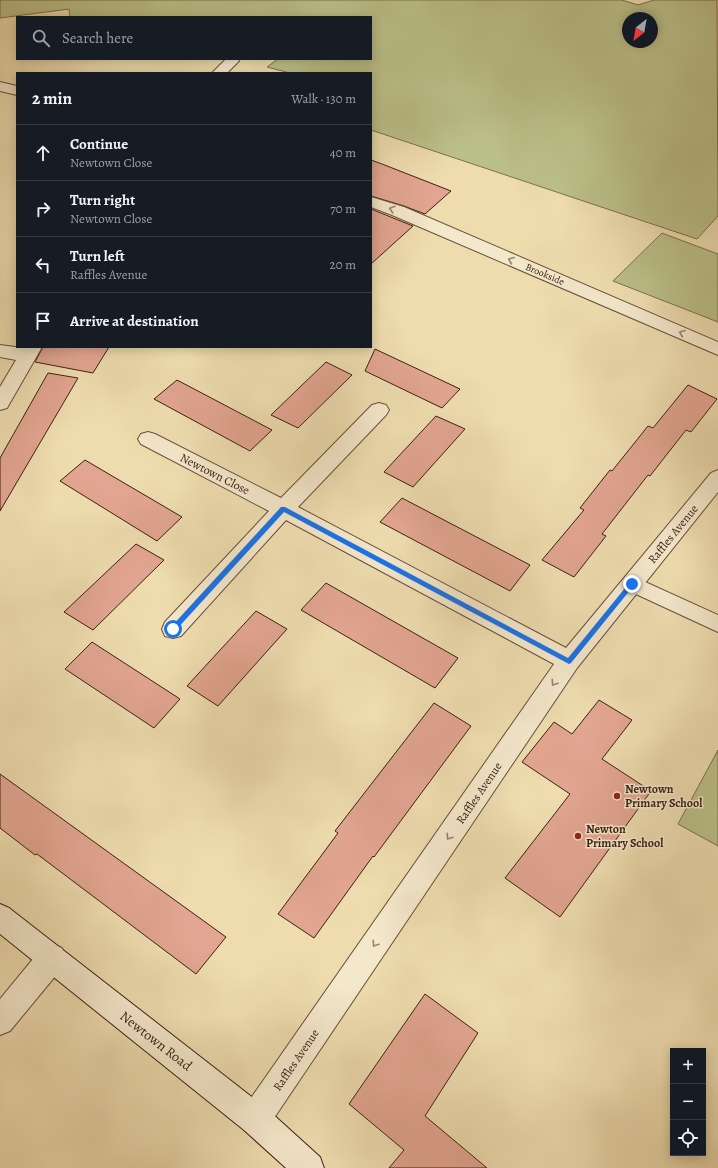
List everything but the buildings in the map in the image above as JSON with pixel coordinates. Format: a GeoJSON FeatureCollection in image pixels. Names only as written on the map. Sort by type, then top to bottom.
{"type":"FeatureCollection","features":[{"type":"Feature","properties":{"kind":"street"},"geometry":{"type":"LineString","coordinates":[[220,72],[232,61]]}},
{"type":"Feature","properties":{"kind":"street"},"geometry":{"type":"LineString","coordinates":[[0,86],[16,91]]}},
{"type":"Feature","properties":{"kind":"street","name":"Brookside"},"geometry":{"type":"LineString","coordinates":[[372,202],[398,211],[718,349]]}},
{"type":"Feature","properties":{"kind":"street"},"geometry":{"type":"LineString","coordinates":[[0,351],[31,351]]}},
{"type":"Feature","properties":{"kind":"street"},"geometry":{"type":"LineString","coordinates":[[0,403],[31,351]]}},
{"type":"Feature","properties":{"kind":"street"},"geometry":{"type":"LineString","coordinates":[[173,629],[283,509],[379,410]]}},
{"type":"Feature","properties":{"kind":"street","name":"Newtown Close"},"geometry":{"type":"LineString","coordinates":[[148,439],[569,661]]}},
{"type":"Feature","properties":{"kind":"street","name":"Raffles Avenue"},"geometry":{"type":"LineString","coordinates":[[255,1119],[569,661],[718,478]]}},
{"type":"Feature","properties":{"kind":"street","name":"Newtown Road"},"geometry":{"type":"LineString","coordinates":[[0,917],[255,1119],[306,1167]]}},
{"type":"Feature","properties":{"kind":"street"},"geometry":{"type":"LineString","coordinates":[[0,1021],[52,958]]}},
{"type":"Feature","properties":{"kind":"lane"},"geometry":{"type":"LineString","coordinates":[[632,584],[718,624]]}},
{"type":"Feature","properties":{"kind":"green space"},"geometry":{"type":"Polygon","coordinates":[[[0,0],[622,0],[638,5],[654,0],[717,0],[718,216],[697,239],[372,130],[372,72],[286,72],[267,67],[277,60],[372,60],[372,16],[70,16],[69,9],[0,18],[0,0]]]}},
{"type":"Feature","properties":{"kind":"green space"},"geometry":{"type":"Polygon","coordinates":[[[662,233],[718,254],[718,322],[613,281],[662,233]]]}},
{"type":"Feature","properties":{"kind":"green space"},"geometry":{"type":"Polygon","coordinates":[[[718,750],[718,846],[678,824],[718,750]]]}},
{"type":"Feature","properties":{"kind":"place","name":"Newtown Primary School"},"geometry":{"type":"Point","coordinates":[617,796]}},
{"type":"Feature","properties":{"kind":"place","name":"Newton Primary School"},"geometry":{"type":"Point","coordinates":[578,836]}},
{"type":"Feature","properties":{"kind":"route"},"geometry":{"type":"LineString","coordinates":[[173,629],[283,509],[569,661],[632,584]]}}]}
